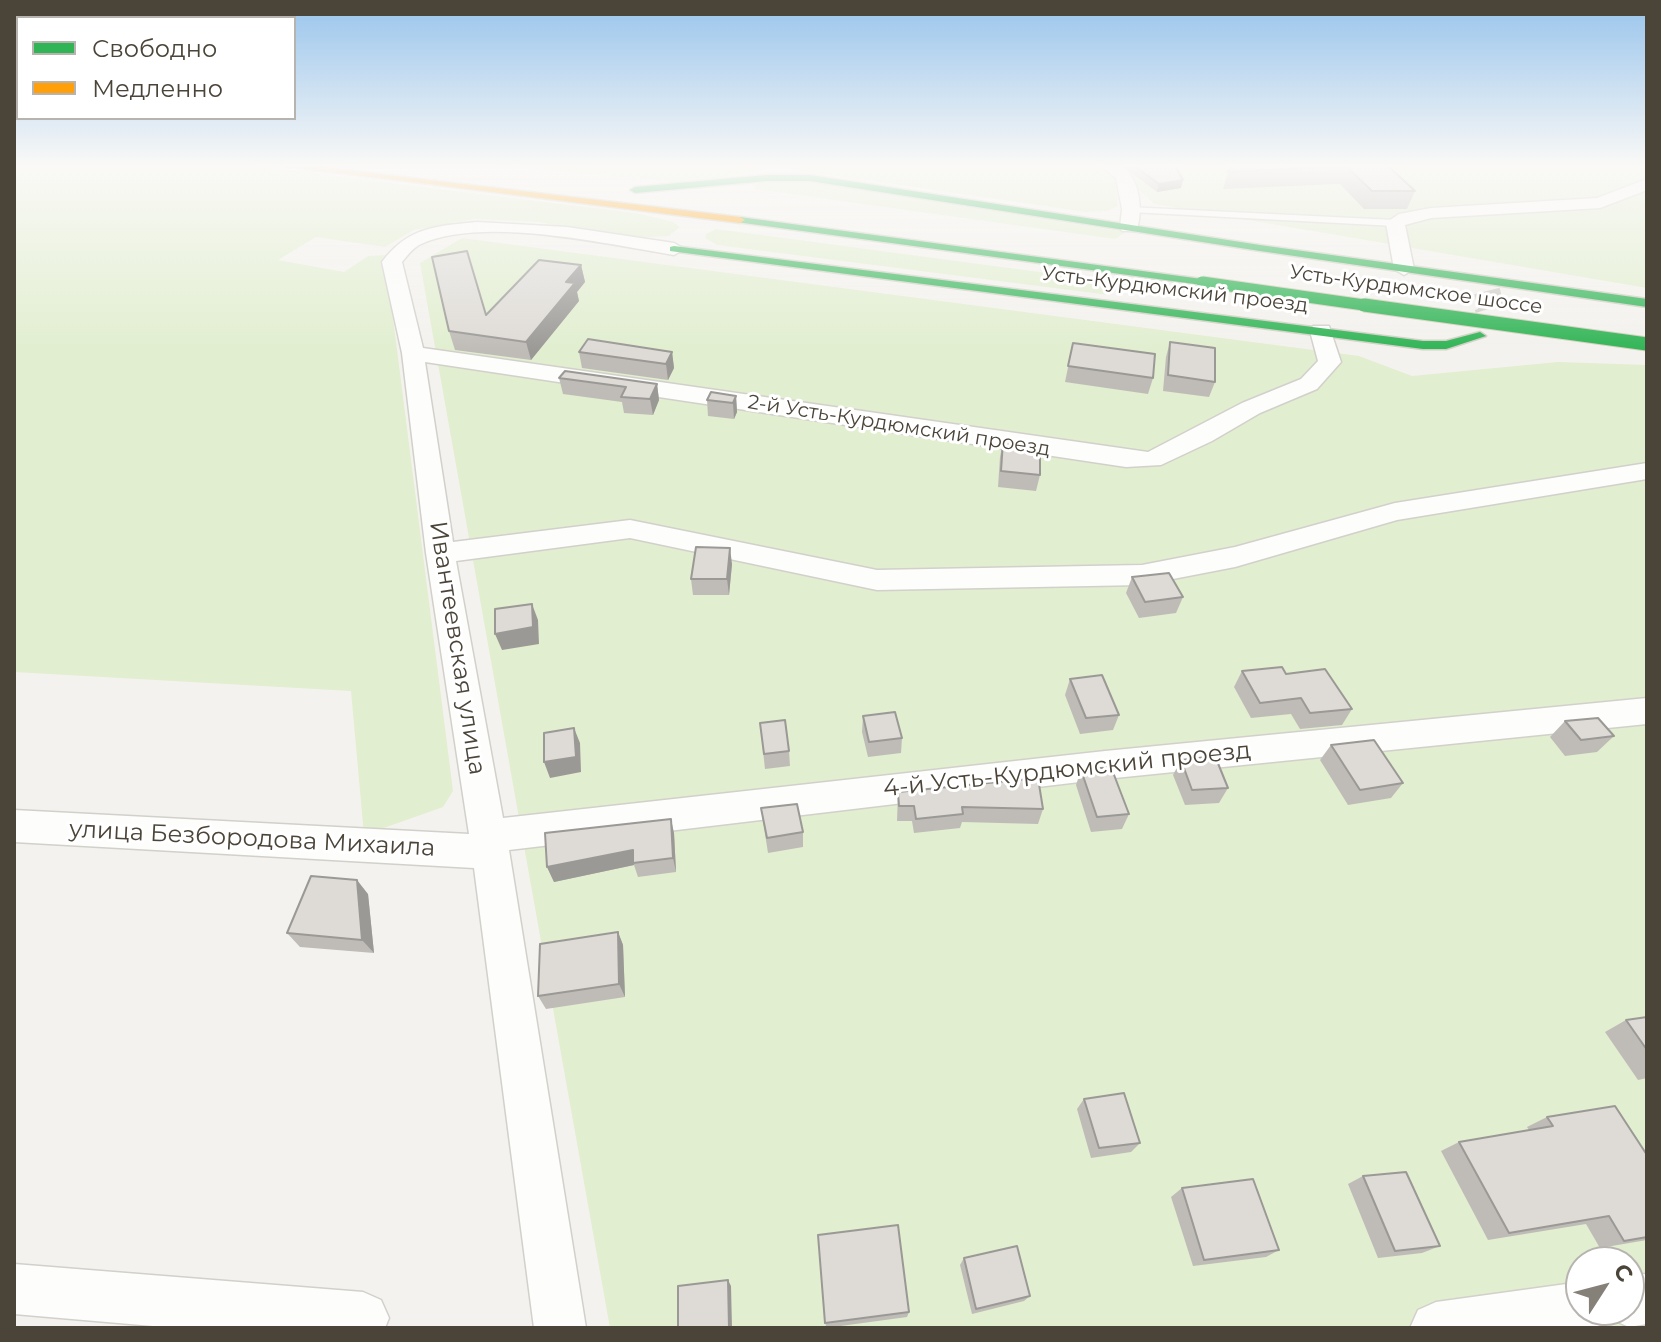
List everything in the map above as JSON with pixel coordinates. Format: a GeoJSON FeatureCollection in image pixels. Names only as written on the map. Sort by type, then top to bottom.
{"type":"FeatureCollection","features":[{"type":"Feature","properties":{"kind":"main road"},"geometry":{"type":"LineString","coordinates":[[682,241],[689,227]]}},
{"type":"Feature","properties":{"kind":"main road"},"geometry":{"type":"LineString","coordinates":[[682,241],[730,227]]}},
{"type":"Feature","properties":{"kind":"main road","name":"Усть-Курдюмское шоссе"},"geometry":{"type":"LineString","coordinates":[[791,227],[1647,344]]}},
{"type":"Feature","properties":{"kind":"main road"},"geometry":{"type":"LineString","coordinates":[[926,227],[1000,236]]}},
{"type":"Feature","properties":{"kind":"main road"},"geometry":{"type":"LineString","coordinates":[[1176,227],[1404,269],[1488,298],[1647,303]]}},
{"type":"Feature","properties":{"kind":"main road","name":"Усть-Курдюмский проезд"},"geometry":{"type":"LineString","coordinates":[[682,241],[1423,345],[1446,345],[1480,336]]}},
{"type":"Feature","properties":{"kind":"main road","name":"Усть-Курдюмское шоссе"},"geometry":{"type":"LineString","coordinates":[[1568,311],[1647,322]]}},
{"type":"Feature","properties":{"kind":"street","name":"Ивантеевская улица"},"geometry":{"type":"LineString","coordinates":[[469,227],[420,235],[404,243],[392,262],[413,353],[440,553],[489,844],[560,1328]]}},
{"type":"Feature","properties":{"kind":"street","name":"Ивантеевская улица"},"geometry":{"type":"LineString","coordinates":[[482,227],[682,241]]}},
{"type":"Feature","properties":{"kind":"street"},"geometry":{"type":"LineString","coordinates":[[1396,227],[1404,269]]}},
{"type":"Feature","properties":{"kind":"street","name":"2-й Усть-Курдюмский проезд"},"geometry":{"type":"LineString","coordinates":[[413,353],[1110,457],[1152,460],[1251,408],[1309,384],[1330,362],[1321,331]]}},
{"type":"Feature","properties":{"kind":"street"},"geometry":{"type":"LineString","coordinates":[[440,553],[630,529],[877,580],[1142,575],[1235,557],[1395,512],[1647,471]]}},
{"type":"Feature","properties":{"kind":"street","name":"4-й Усть-Курдюмский проезд"},"geometry":{"type":"LineString","coordinates":[[489,844],[1105,765],[1647,711]]}},
{"type":"Feature","properties":{"kind":"street","name":"улица Безбородова Михаила"},"geometry":{"type":"LineString","coordinates":[[14,826],[489,844]]}},
{"type":"Feature","properties":{"kind":"street"},"geometry":{"type":"LineString","coordinates":[[14,1289],[363,1318]]}},
{"type":"Feature","properties":{"kind":"street"},"geometry":{"type":"LineString","coordinates":[[1436,1328],[1565,1310]]}},
{"type":"Feature","properties":{"kind":"green space"},"geometry":{"type":"Polygon","coordinates":[[[14,227],[432,227],[414,230],[385,247],[316,237],[278,260],[344,272],[368,256],[385,255],[453,791],[443,807],[364,835],[351,691],[14,672],[14,227]]]}},
{"type":"Feature","properties":{"kind":"green space"},"geometry":{"type":"Polygon","coordinates":[[[565,227],[680,227],[669,236],[633,238],[565,227]]]}},
{"type":"Feature","properties":{"kind":"green space"},"geometry":{"type":"Polygon","coordinates":[[[1026,227],[1092,227],[1126,232],[1115,239],[1026,227]]]}},
{"type":"Feature","properties":{"kind":"green space"},"geometry":{"type":"Polygon","coordinates":[[[1287,227],[1647,227],[1647,288],[1287,227]]]}},
{"type":"Feature","properties":{"kind":"green space"},"geometry":{"type":"Polygon","coordinates":[[[716,229],[1107,281],[1109,295],[717,245],[705,238],[706,234],[716,229]]]}},
{"type":"Feature","properties":{"kind":"green space"},"geometry":{"type":"Polygon","coordinates":[[[462,238],[1359,356],[1412,376],[1558,362],[1647,365],[1647,1328],[610,1328],[420,263],[462,238]]]}},
{"type":"Feature","properties":{"kind":"building"},"geometry":{"type":"Polygon","coordinates":[[[467,251],[486,315],[539,260],[581,265],[566,282],[575,283],[526,342],[449,331],[432,257],[467,251]]]}},
{"type":"Feature","properties":{"kind":"building"},"geometry":{"type":"Polygon","coordinates":[[[588,339],[672,352],[666,364],[579,352],[588,339]]]}},
{"type":"Feature","properties":{"kind":"building"},"geometry":{"type":"Polygon","coordinates":[[[1170,342],[1215,348],[1215,382],[1168,375],[1170,342]]]}},
{"type":"Feature","properties":{"kind":"building"},"geometry":{"type":"Polygon","coordinates":[[[1073,343],[1155,354],[1153,378],[1068,366],[1073,343]]]}},
{"type":"Feature","properties":{"kind":"building"},"geometry":{"type":"Polygon","coordinates":[[[565,371],[657,384],[650,399],[621,397],[626,387],[559,378],[565,371]]]}},
{"type":"Feature","properties":{"kind":"building"},"geometry":{"type":"Polygon","coordinates":[[[711,392],[736,396],[733,403],[707,400],[711,392]]]}},
{"type":"Feature","properties":{"kind":"building"},"geometry":{"type":"Polygon","coordinates":[[[1003,441],[1040,444],[1040,475],[1001,471],[1003,441]]]}},
{"type":"Feature","properties":{"kind":"building"},"geometry":{"type":"Polygon","coordinates":[[[696,547],[730,548],[727,579],[691,579],[696,547]]]}},
{"type":"Feature","properties":{"kind":"building"},"geometry":{"type":"Polygon","coordinates":[[[1169,573],[1183,597],[1145,602],[1132,577],[1169,573]]]}},
{"type":"Feature","properties":{"kind":"building"},"geometry":{"type":"Polygon","coordinates":[[[532,604],[533,627],[495,634],[495,609],[532,604]]]}},
{"type":"Feature","properties":{"kind":"building"},"geometry":{"type":"Polygon","coordinates":[[[1282,667],[1286,674],[1325,669],[1352,709],[1310,713],[1301,698],[1260,703],[1242,671],[1282,667]]]}},
{"type":"Feature","properties":{"kind":"building"},"geometry":{"type":"Polygon","coordinates":[[[1102,675],[1119,715],[1086,718],[1070,679],[1102,675]]]}},
{"type":"Feature","properties":{"kind":"building"},"geometry":{"type":"Polygon","coordinates":[[[895,712],[902,738],[869,742],[863,716],[895,712]]]}},
{"type":"Feature","properties":{"kind":"building"},"geometry":{"type":"Polygon","coordinates":[[[1598,718],[1614,736],[1581,740],[1565,721],[1598,718]]]}},
{"type":"Feature","properties":{"kind":"building"},"geometry":{"type":"Polygon","coordinates":[[[785,720],[789,751],[764,754],[760,723],[785,720]]]}},
{"type":"Feature","properties":{"kind":"building"},"geometry":{"type":"Polygon","coordinates":[[[574,728],[576,757],[544,762],[544,733],[574,728]]]}},
{"type":"Feature","properties":{"kind":"building"},"geometry":{"type":"Polygon","coordinates":[[[1374,740],[1403,783],[1360,790],[1331,745],[1374,740]]]}},
{"type":"Feature","properties":{"kind":"building"},"geometry":{"type":"Polygon","coordinates":[[[1215,756],[1228,788],[1192,790],[1181,760],[1215,756]]]}},
{"type":"Feature","properties":{"kind":"building"},"geometry":{"type":"Polygon","coordinates":[[[1111,767],[1129,814],[1097,817],[1081,770],[1111,767]]]}},
{"type":"Feature","properties":{"kind":"building"},"geometry":{"type":"Polygon","coordinates":[[[1038,778],[1043,809],[962,807],[963,814],[916,819],[914,806],[899,806],[898,792],[1038,778]]]}},
{"type":"Feature","properties":{"kind":"building"},"geometry":{"type":"Polygon","coordinates":[[[797,804],[803,832],[767,838],[761,808],[797,804]]]}},
{"type":"Feature","properties":{"kind":"building"},"geometry":{"type":"Polygon","coordinates":[[[671,819],[673,858],[633,863],[633,850],[547,867],[545,833],[671,819]]]}},
{"type":"Feature","properties":{"kind":"building"},"geometry":{"type":"Polygon","coordinates":[[[311,876],[357,880],[362,940],[287,933],[311,876]]]}},
{"type":"Feature","properties":{"kind":"building"},"geometry":{"type":"Polygon","coordinates":[[[618,932],[619,984],[538,996],[540,944],[618,932]]]}},
{"type":"Feature","properties":{"kind":"building"},"geometry":{"type":"Polygon","coordinates":[[[1647,1017],[1647,1050],[1626,1020],[1647,1017]]]}},
{"type":"Feature","properties":{"kind":"building"},"geometry":{"type":"Polygon","coordinates":[[[1124,1093],[1140,1143],[1099,1148],[1084,1099],[1124,1093]]]}},
{"type":"Feature","properties":{"kind":"building"},"geometry":{"type":"Polygon","coordinates":[[[1615,1106],[1647,1155],[1647,1237],[1624,1241],[1609,1216],[1509,1233],[1459,1142],[1553,1126],[1547,1117],[1615,1106]]]}},
{"type":"Feature","properties":{"kind":"building"},"geometry":{"type":"Polygon","coordinates":[[[1406,1172],[1440,1246],[1395,1251],[1363,1176],[1406,1172]]]}},
{"type":"Feature","properties":{"kind":"building"},"geometry":{"type":"Polygon","coordinates":[[[1253,1179],[1279,1250],[1204,1260],[1182,1188],[1253,1179]]]}},
{"type":"Feature","properties":{"kind":"building"},"geometry":{"type":"Polygon","coordinates":[[[898,1225],[909,1312],[825,1323],[818,1235],[898,1225]]]}},
{"type":"Feature","properties":{"kind":"building"},"geometry":{"type":"Polygon","coordinates":[[[1017,1246],[1030,1296],[976,1309],[964,1258],[1017,1246]]]}},
{"type":"Feature","properties":{"kind":"building"},"geometry":{"type":"Polygon","coordinates":[[[728,1280],[729,1328],[678,1328],[678,1286],[728,1280]]]}},
{"type":"Feature","properties":{"kind":"tunnel"},"geometry":{"type":"LineString","coordinates":[[1487,291],[1491,307]]}},
{"type":"Feature","properties":{"kind":"traffic: fast"},"geometry":{"type":"LineString","coordinates":[[789,227],[1202,282]]}},
{"type":"Feature","properties":{"kind":"traffic: fast"},"geometry":{"type":"LineString","coordinates":[[1123,227],[1647,303]]}},
{"type":"Feature","properties":{"kind":"traffic: fast"},"geometry":{"type":"LineString","coordinates":[[674,249],[1423,345],[1446,345],[1480,336]]}},
{"type":"Feature","properties":{"kind":"traffic: fast"},"geometry":{"type":"LineString","coordinates":[[1202,282],[1647,344]]}}]}
